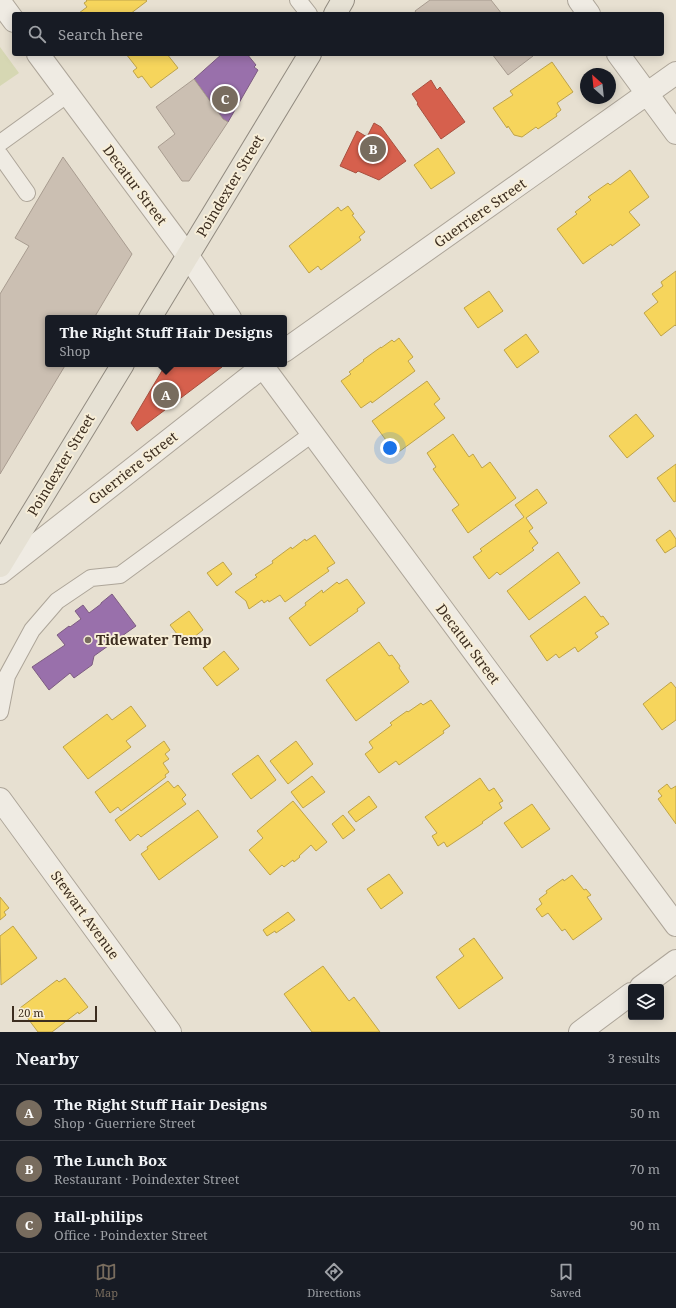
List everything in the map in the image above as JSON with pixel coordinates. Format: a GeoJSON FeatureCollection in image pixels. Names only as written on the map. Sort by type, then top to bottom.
{"type":"FeatureCollection","features":[{"type":"Feature","properties":{"kind":"main road"},"geometry":{"type":"LineString","coordinates":[[336,12],[343,0]]}},
{"type":"Feature","properties":{"kind":"main road","name":"Poindexter Street"},"geometry":{"type":"LineString","coordinates":[[152,315],[309,56]]}},
{"type":"Feature","properties":{"kind":"main road","name":"Poindexter Street"},"geometry":{"type":"LineString","coordinates":[[0,566],[120,367]]}},
{"type":"Feature","properties":{"kind":"street"},"geometry":{"type":"LineString","coordinates":[[579,0],[588,12]]}},
{"type":"Feature","properties":{"kind":"street"},"geometry":{"type":"LineString","coordinates":[[0,2],[12,18]]}},
{"type":"Feature","properties":{"kind":"street","name":"Decatur Street"},"geometry":{"type":"LineString","coordinates":[[40,56],[188,256],[228,315]]}},
{"type":"Feature","properties":{"kind":"street"},"geometry":{"type":"LineString","coordinates":[[620,56],[676,133]]}},
{"type":"Feature","properties":{"kind":"street","name":"Guerriere Street"},"geometry":{"type":"LineString","coordinates":[[287,349],[676,73]]}},
{"type":"Feature","properties":{"kind":"street","name":"Guerriere Street"},"geometry":{"type":"LineString","coordinates":[[0,573],[260,367]]}},
{"type":"Feature","properties":{"kind":"street","name":"Decatur Street"},"geometry":{"type":"LineString","coordinates":[[264,367],[312,434],[676,925]]}},
{"type":"Feature","properties":{"kind":"street","name":"Stewart Avenue"},"geometry":{"type":"LineString","coordinates":[[0,799],[170,1032]]}},
{"type":"Feature","properties":{"kind":"street"},"geometry":{"type":"LineString","coordinates":[[645,984],[676,961]]}},
{"type":"Feature","properties":{"kind":"street"},"geometry":{"type":"LineString","coordinates":[[580,1032],[628,996]]}},
{"type":"Feature","properties":{"kind":"lane"},"geometry":{"type":"LineString","coordinates":[[298,0],[307,12]]}},
{"type":"Feature","properties":{"kind":"lane"},"geometry":{"type":"LineString","coordinates":[[0,143],[68,94]]}},
{"type":"Feature","properties":{"kind":"lane"},"geometry":{"type":"LineString","coordinates":[[0,155],[27,193]]}},
{"type":"Feature","properties":{"kind":"lane"},"geometry":{"type":"LineString","coordinates":[[0,712],[7,676],[32,630],[57,601],[91,578],[120,575],[312,434]]}},
{"type":"Feature","properties":{"kind":"green space"},"geometry":{"type":"Polygon","coordinates":[[[0,47],[19,73],[0,86],[0,47]]]}},
{"type":"Feature","properties":{"kind":"building: Homes"},"geometry":{"type":"Polygon","coordinates":[[[86,0],[147,1],[133,12],[80,12],[87,7],[84,3],[87,1],[86,0]]]}},
{"type":"Feature","properties":{"kind":"building: Homes"},"geometry":{"type":"Polygon","coordinates":[[[128,56],[169,56],[178,68],[151,88],[142,76],[138,78],[133,71],[137,68],[128,56]]]}},
{"type":"Feature","properties":{"kind":"building: Homes"},"geometry":{"type":"Polygon","coordinates":[[[552,62],[573,92],[557,103],[561,110],[556,114],[557,116],[538,129],[536,127],[522,137],[514,135],[508,126],[507,128],[493,108],[513,95],[510,91],[552,62]]]}},
{"type":"Feature","properties":{"kind":"building: Homes"},"geometry":{"type":"Polygon","coordinates":[[[438,148],[455,173],[431,189],[414,165],[438,148]]]}},
{"type":"Feature","properties":{"kind":"building: Homes"},"geometry":{"type":"Polygon","coordinates":[[[630,170],[649,197],[629,212],[640,225],[612,246],[611,244],[583,264],[557,229],[577,214],[575,212],[591,200],[588,197],[608,183],[610,185],[630,170]]]}},
{"type":"Feature","properties":{"kind":"building: Homes"},"geometry":{"type":"Polygon","coordinates":[[[348,206],[354,214],[352,215],[365,232],[359,237],[361,240],[321,270],[318,266],[309,273],[289,246],[338,207],[341,211],[348,206]]]}},
{"type":"Feature","properties":{"kind":"building: Homes"},"geometry":{"type":"Polygon","coordinates":[[[676,271],[676,326],[675,325],[661,336],[644,313],[658,302],[652,294],[663,286],[661,282],[676,271]]]}},
{"type":"Feature","properties":{"kind":"building: Homes"},"geometry":{"type":"Polygon","coordinates":[[[489,291],[503,311],[478,328],[464,308],[489,291]]]}},
{"type":"Feature","properties":{"kind":"building: Homes"},"geometry":{"type":"Polygon","coordinates":[[[526,334],[539,352],[517,368],[504,350],[526,334]]]}},
{"type":"Feature","properties":{"kind":"building: Homes"},"geometry":{"type":"Polygon","coordinates":[[[399,338],[413,357],[408,361],[415,371],[372,403],[371,401],[361,408],[341,381],[351,374],[349,372],[364,361],[363,360],[392,340],[394,342],[399,338]]]}},
{"type":"Feature","properties":{"kind":"building: Homes"},"geometry":{"type":"Polygon","coordinates":[[[427,381],[440,399],[434,404],[445,418],[396,454],[372,421],[427,381]]]}},
{"type":"Feature","properties":{"kind":"building: Homes"},"geometry":{"type":"Polygon","coordinates":[[[636,414],[654,436],[627,458],[609,436],[636,414]]]}},
{"type":"Feature","properties":{"kind":"building: Homes"},"geometry":{"type":"Polygon","coordinates":[[[453,434],[469,457],[473,454],[482,468],[490,462],[516,498],[468,533],[452,510],[459,505],[433,469],[436,467],[427,453],[453,434]]]}},
{"type":"Feature","properties":{"kind":"building: Homes"},"geometry":{"type":"Polygon","coordinates":[[[676,464],[676,501],[674,502],[657,478],[676,464]]]}},
{"type":"Feature","properties":{"kind":"building: Homes"},"geometry":{"type":"Polygon","coordinates":[[[537,489],[547,503],[526,518],[533,528],[529,531],[538,543],[532,548],[534,550],[500,575],[497,572],[489,579],[473,557],[482,551],[480,549],[524,517],[515,505],[537,489]]]}},
{"type":"Feature","properties":{"kind":"building: Homes"},"geometry":{"type":"Polygon","coordinates":[[[670,530],[676,539],[676,546],[665,553],[656,540],[670,530]]]}},
{"type":"Feature","properties":{"kind":"building: Homes"},"geometry":{"type":"Polygon","coordinates":[[[315,535],[335,563],[327,568],[329,571],[285,602],[280,595],[269,602],[268,600],[264,603],[262,600],[249,609],[246,601],[235,592],[257,577],[255,575],[273,563],[272,561],[291,547],[292,549],[305,539],[306,541],[315,535]]]}},
{"type":"Feature","properties":{"kind":"building: Homes"},"geometry":{"type":"Polygon","coordinates":[[[558,552],[580,583],[529,620],[507,591],[558,552]]]}},
{"type":"Feature","properties":{"kind":"building: Homes"},"geometry":{"type":"Polygon","coordinates":[[[223,562],[232,574],[217,586],[207,573],[223,562]]]}},
{"type":"Feature","properties":{"kind":"building: Homes"},"geometry":{"type":"Polygon","coordinates":[[[347,579],[365,603],[357,609],[358,611],[310,646],[289,618],[322,590],[323,593],[337,582],[339,584],[347,579]]]}},
{"type":"Feature","properties":{"kind":"building: Homes"},"geometry":{"type":"Polygon","coordinates":[[[585,596],[601,617],[603,616],[609,624],[595,633],[598,637],[578,652],[575,647],[559,658],[556,654],[547,661],[530,636],[585,596]]]}},
{"type":"Feature","properties":{"kind":"building: Homes"},"geometry":{"type":"Polygon","coordinates":[[[189,611],[203,630],[185,644],[170,625],[189,611]]]}},
{"type":"Feature","properties":{"kind":"building: Homes"},"geometry":{"type":"Polygon","coordinates":[[[379,642],[389,656],[392,655],[409,682],[356,721],[326,680],[379,642]]]}},
{"type":"Feature","properties":{"kind":"building: Homes"},"geometry":{"type":"Polygon","coordinates":[[[224,651],[239,669],[217,686],[203,668],[224,651]]]}},
{"type":"Feature","properties":{"kind":"building: Homes"},"geometry":{"type":"Polygon","coordinates":[[[671,682],[676,688],[676,720],[662,730],[643,704],[671,682]]]}},
{"type":"Feature","properties":{"kind":"building: Homes"},"geometry":{"type":"Polygon","coordinates":[[[431,700],[450,726],[443,731],[444,733],[399,765],[396,761],[379,773],[365,754],[373,748],[369,742],[392,725],[390,723],[407,711],[408,712],[421,703],[423,705],[431,700]]]}},
{"type":"Feature","properties":{"kind":"building: Homes"},"geometry":{"type":"Polygon","coordinates":[[[131,706],[146,726],[126,741],[131,747],[88,779],[63,747],[107,714],[112,720],[131,706]]]}},
{"type":"Feature","properties":{"kind":"building: Homes"},"geometry":{"type":"Polygon","coordinates":[[[164,741],[170,750],[165,754],[169,759],[163,763],[169,772],[165,775],[166,777],[121,811],[118,807],[110,813],[95,792],[164,741]]]}},
{"type":"Feature","properties":{"kind":"building: Homes"},"geometry":{"type":"Polygon","coordinates":[[[296,741],[313,764],[288,784],[270,761],[296,741]]]}},
{"type":"Feature","properties":{"kind":"building: Homes"},"geometry":{"type":"Polygon","coordinates":[[[258,755],[276,780],[251,799],[232,774],[258,755]]]}},
{"type":"Feature","properties":{"kind":"building: Homes"},"geometry":{"type":"Polygon","coordinates":[[[312,776],[325,792],[303,808],[291,792],[312,776]]]}},
{"type":"Feature","properties":{"kind":"building: Homes"},"geometry":{"type":"Polygon","coordinates":[[[480,778],[489,791],[494,788],[503,801],[499,803],[502,808],[482,822],[483,823],[447,847],[444,842],[438,846],[432,836],[437,833],[425,817],[480,778]]]}},
{"type":"Feature","properties":{"kind":"building: Homes"},"geometry":{"type":"Polygon","coordinates":[[[168,781],[174,788],[178,785],[186,795],[182,799],[186,804],[141,837],[138,834],[130,841],[115,820],[168,781]]]}},
{"type":"Feature","properties":{"kind":"building: Homes"},"geometry":{"type":"Polygon","coordinates":[[[667,784],[671,789],[676,786],[676,824],[658,799],[662,796],[658,791],[667,784]]]}},
{"type":"Feature","properties":{"kind":"building: Homes"},"geometry":{"type":"Polygon","coordinates":[[[369,796],[377,807],[356,822],[348,812],[369,796]]]}},
{"type":"Feature","properties":{"kind":"building: Homes"},"geometry":{"type":"Polygon","coordinates":[[[293,801],[327,842],[316,851],[311,845],[294,862],[293,860],[284,867],[282,865],[270,875],[249,850],[263,838],[257,831],[293,801]]]}},
{"type":"Feature","properties":{"kind":"building: Homes"},"geometry":{"type":"Polygon","coordinates":[[[532,804],[550,829],[522,848],[504,823],[532,804]]]}},
{"type":"Feature","properties":{"kind":"building: Homes"},"geometry":{"type":"Polygon","coordinates":[[[198,810],[218,837],[159,880],[141,854],[148,849],[147,847],[198,810]]]}},
{"type":"Feature","properties":{"kind":"building: Homes"},"geometry":{"type":"Polygon","coordinates":[[[343,815],[355,830],[343,839],[332,824],[343,815]]]}},
{"type":"Feature","properties":{"kind":"building: Homes"},"geometry":{"type":"Polygon","coordinates":[[[389,874],[403,893],[381,909],[367,889],[389,874]]]}},
{"type":"Feature","properties":{"kind":"building: Homes"},"geometry":{"type":"Polygon","coordinates":[[[572,875],[584,890],[586,889],[591,895],[587,897],[602,919],[573,940],[565,929],[562,931],[548,913],[542,917],[536,909],[542,904],[539,899],[547,893],[546,891],[563,879],[564,881],[572,875]]]}},
{"type":"Feature","properties":{"kind":"building: Homes"},"geometry":{"type":"Polygon","coordinates":[[[0,897],[9,908],[4,912],[6,915],[0,920],[0,897]]]}},
{"type":"Feature","properties":{"kind":"building: Homes"},"geometry":{"type":"Polygon","coordinates":[[[288,912],[295,920],[276,933],[275,931],[267,936],[263,930],[288,912]]]}},
{"type":"Feature","properties":{"kind":"building: Homes"},"geometry":{"type":"Polygon","coordinates":[[[13,926],[37,958],[1,985],[0,936],[13,926]]]}},
{"type":"Feature","properties":{"kind":"building: Homes"},"geometry":{"type":"Polygon","coordinates":[[[474,938],[503,978],[459,1009],[436,977],[464,956],[459,949],[474,938]]]}},
{"type":"Feature","properties":{"kind":"building: Homes"},"geometry":{"type":"Polygon","coordinates":[[[323,966],[349,1001],[354,997],[380,1032],[312,1032],[284,994],[323,966]]]}},
{"type":"Feature","properties":{"kind":"building: Homes"},"geometry":{"type":"Polygon","coordinates":[[[65,978],[88,1007],[79,1014],[78,1012],[52,1032],[38,1032],[20,1008],[57,980],[59,982],[65,978]]]}},
{"type":"Feature","properties":{"kind":"building: Shops"},"geometry":{"type":"Polygon","coordinates":[[[431,80],[437,90],[440,87],[465,122],[441,139],[417,104],[418,103],[412,94],[431,80]]]}},
{"type":"Feature","properties":{"kind":"building: Shops"},"geometry":{"type":"Polygon","coordinates":[[[374,123],[381,127],[406,161],[379,180],[358,171],[356,173],[340,166],[357,131],[367,137],[374,123]]]}},
{"type":"Feature","properties":{"kind":"building: Shops"},"geometry":{"type":"Polygon","coordinates":[[[164,367],[222,367],[137,431],[131,423],[164,367]]]}},
{"type":"Feature","properties":{"kind":"building: Offices"},"geometry":{"type":"Polygon","coordinates":[[[220,56],[249,56],[256,65],[254,67],[258,70],[228,122],[223,119],[194,79],[220,56]]]}},
{"type":"Feature","properties":{"kind":"building: Offices","name":"Tidewater Temp"},"geometry":{"type":"Polygon","coordinates":[[[112,594],[136,626],[94,656],[92,665],[74,678],[70,673],[49,690],[32,667],[65,645],[57,635],[81,619],[75,611],[83,605],[89,613],[112,594]]]}},
{"type":"Feature","properties":{"kind":"building: Other"},"geometry":{"type":"Polygon","coordinates":[[[430,0],[491,0],[500,12],[416,12],[430,0]]]}},
{"type":"Feature","properties":{"kind":"building: Other"},"geometry":{"type":"Polygon","coordinates":[[[494,56],[533,56],[508,75],[494,56]]]}},
{"type":"Feature","properties":{"kind":"building: Other"},"geometry":{"type":"Polygon","coordinates":[[[194,79],[223,119],[228,122],[189,181],[182,181],[158,147],[175,134],[156,107],[194,79]]]}},
{"type":"Feature","properties":{"kind":"building: Other"},"geometry":{"type":"Polygon","coordinates":[[[63,157],[132,254],[96,315],[45,315],[45,367],[64,367],[0,474],[0,294],[29,246],[15,238],[63,157]]]}},
{"type":"Feature","properties":{"kind":"place","name":"Hall-philips"},"geometry":{"type":"Point","coordinates":[225,99]}},
{"type":"Feature","properties":{"kind":"place","name":"The Lunch Box"},"geometry":{"type":"Point","coordinates":[373,149]}},
{"type":"Feature","properties":{"kind":"place","name":"The Right Stuff Hair Designs"},"geometry":{"type":"Point","coordinates":[166,395]}},
{"type":"Feature","properties":{"kind":"place","name":"Tidewater Temp"},"geometry":{"type":"Point","coordinates":[88,640]}}]}
